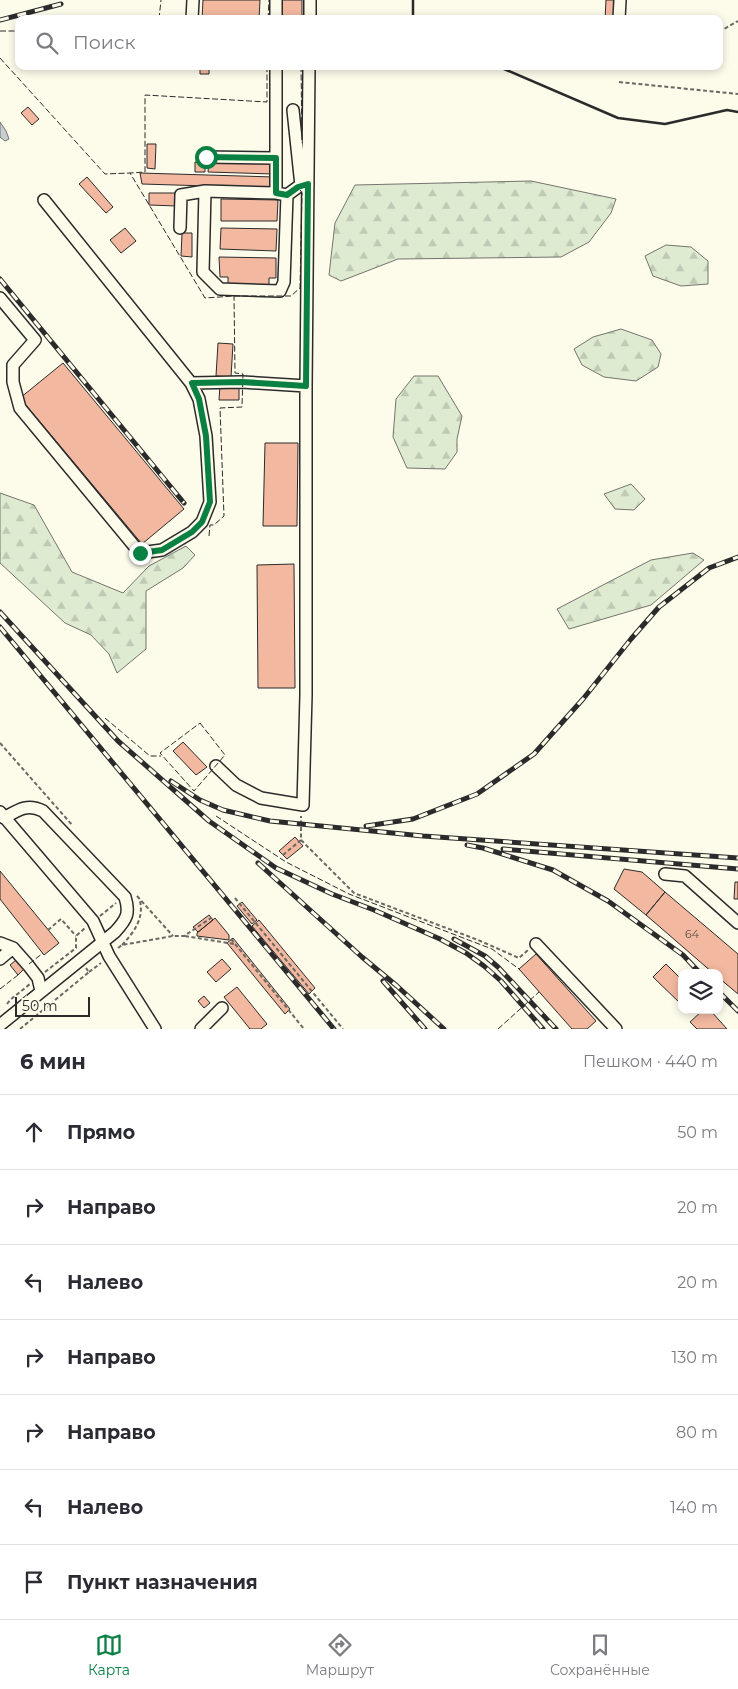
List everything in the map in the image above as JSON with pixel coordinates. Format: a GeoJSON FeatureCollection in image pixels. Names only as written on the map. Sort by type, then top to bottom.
{"type":"FeatureCollection","features":[{"type":"Feature","properties":{"kind":"street"},"geometry":{"type":"LineString","coordinates":[[192,15],[193,0]]}},
{"type":"Feature","properties":{"kind":"street"},"geometry":{"type":"LineString","coordinates":[[276,0],[276,15]]}},
{"type":"Feature","properties":{"kind":"street"},"geometry":{"type":"LineString","coordinates":[[310,0],[310,15]]}},
{"type":"Feature","properties":{"kind":"street"},"geometry":{"type":"LineString","coordinates":[[619,15],[620,0]]}},
{"type":"Feature","properties":{"kind":"street"},"geometry":{"type":"LineString","coordinates":[[205,191],[203,272],[220,289],[280,291],[284,282],[281,194],[276,158],[276,70]]}},
{"type":"Feature","properties":{"kind":"street"},"geometry":{"type":"LineString","coordinates":[[216,766],[236,785],[260,798],[303,805],[306,695],[305,185],[309,70]]}},
{"type":"Feature","properties":{"kind":"street"},"geometry":{"type":"LineString","coordinates":[[293,110],[305,185]]}},
{"type":"Feature","properties":{"kind":"street"},"geometry":{"type":"LineString","coordinates":[[206,157],[276,158]]}},
{"type":"Feature","properties":{"kind":"street"},"geometry":{"type":"LineString","coordinates":[[180,228],[181,195],[205,191],[281,194],[305,185]]}},
{"type":"Feature","properties":{"kind":"street"},"geometry":{"type":"LineString","coordinates":[[0,298],[35,340],[13,364],[14,382],[20,408],[140,553],[162,550],[192,532],[202,522],[210,502],[206,436],[199,399],[192,383],[44,200]]}},
{"type":"Feature","properties":{"kind":"street"},"geometry":{"type":"LineString","coordinates":[[192,383],[242,382],[306,386]]}},
{"type":"Feature","properties":{"kind":"street"},"geometry":{"type":"LineString","coordinates":[[5,1025],[41,991],[80,961],[102,943],[115,932],[128,915],[125,896],[43,811],[29,806],[2,815],[93,921],[102,943],[109,956],[155,1029]]}},
{"type":"Feature","properties":{"kind":"street"},"geometry":{"type":"LineString","coordinates":[[665,874],[685,876],[738,923]]}},
{"type":"Feature","properties":{"kind":"street"},"geometry":{"type":"LineString","coordinates":[[0,943],[13,948],[38,978],[41,991]]}},
{"type":"Feature","properties":{"kind":"street"},"geometry":{"type":"LineString","coordinates":[[536,944],[616,1029]]}},
{"type":"Feature","properties":{"kind":"street"},"geometry":{"type":"LineString","coordinates":[[0,959],[13,948]]}},
{"type":"Feature","properties":{"kind":"street"},"geometry":{"type":"LineString","coordinates":[[201,1029],[222,1008]]}},
{"type":"Feature","properties":{"kind":"path"},"geometry":{"type":"LineString","coordinates":[[723,30],[738,21]]}},
{"type":"Feature","properties":{"kind":"path"},"geometry":{"type":"LineString","coordinates":[[619,82],[738,94]]}},
{"type":"Feature","properties":{"kind":"path"},"geometry":{"type":"LineString","coordinates":[[303,805],[300,840],[354,893],[478,940],[519,958],[536,944]]}},
{"type":"Feature","properties":{"kind":"path"},"geometry":{"type":"LineString","coordinates":[[283,855],[300,840]]}},
{"type":"Feature","properties":{"kind":"path"},"geometry":{"type":"LineString","coordinates":[[76,936],[125,896]]}},
{"type":"Feature","properties":{"kind":"path"},"geometry":{"type":"LineString","coordinates":[[235,898],[343,1029]]}},
{"type":"Feature","properties":{"kind":"path"},"geometry":{"type":"LineString","coordinates":[[185,936],[211,918]]}},
{"type":"Feature","properties":{"kind":"path"},"geometry":{"type":"LineString","coordinates":[[48,930],[61,919],[76,936],[76,948],[80,961],[89,972]]}},
{"type":"Feature","properties":{"kind":"path"},"geometry":{"type":"LineString","coordinates":[[20,1029],[122,945],[173,936],[185,936],[234,944]]}},
{"type":"Feature","properties":{"kind":"path"},"geometry":{"type":"LineString","coordinates":[[231,939],[304,1029]]}},
{"type":"Feature","properties":{"kind":"path"},"geometry":{"type":"LineString","coordinates":[[5,1009],[10,1000],[76,948]]}},
{"type":"Feature","properties":{"kind":"green space"},"geometry":{"type":"Polygon","coordinates":[[[531,181],[616,199],[611,213],[589,242],[561,257],[398,259],[341,281],[329,275],[335,223],[355,185],[531,181]]]}},
{"type":"Feature","properties":{"kind":"green space"},"geometry":{"type":"Polygon","coordinates":[[[666,245],[691,247],[708,261],[708,284],[681,286],[653,276],[645,256],[666,245]]]}},
{"type":"Feature","properties":{"kind":"green space"},"geometry":{"type":"Polygon","coordinates":[[[621,329],[652,340],[661,354],[658,367],[636,381],[604,377],[582,365],[574,349],[593,337],[621,329]]]}},
{"type":"Feature","properties":{"kind":"green space"},"geometry":{"type":"Polygon","coordinates":[[[414,376],[438,376],[462,416],[457,439],[457,452],[445,469],[407,468],[393,437],[396,399],[414,376]]]}},
{"type":"Feature","properties":{"kind":"green space"},"geometry":{"type":"Polygon","coordinates":[[[631,484],[645,499],[634,510],[615,509],[604,494],[631,484]]]}},
{"type":"Feature","properties":{"kind":"green space"},"geometry":{"type":"Polygon","coordinates":[[[0,493],[34,505],[72,572],[123,593],[149,566],[186,546],[195,555],[183,568],[146,591],[146,649],[117,673],[109,654],[91,635],[65,623],[0,563],[0,493]]]}},
{"type":"Feature","properties":{"kind":"green space"},"geometry":{"type":"Polygon","coordinates":[[[693,553],[704,560],[651,605],[569,629],[557,609],[651,560],[693,553]]]}},
{"type":"Feature","properties":{"kind":"water"},"geometry":{"type":"Polygon","coordinates":[[[0,122],[9,139],[5,141],[0,137],[0,122]]]}},
{"type":"Feature","properties":{"kind":"building"},"geometry":{"type":"Polygon","coordinates":[[[203,0],[260,0],[259,15],[202,15],[203,0]]]}},
{"type":"Feature","properties":{"kind":"building"},"geometry":{"type":"Polygon","coordinates":[[[281,0],[302,0],[302,15],[280,15],[281,0]]]}},
{"type":"Feature","properties":{"kind":"building"},"geometry":{"type":"Polygon","coordinates":[[[606,0],[616,0],[615,15],[605,15],[606,0]]]}},
{"type":"Feature","properties":{"kind":"building"},"geometry":{"type":"Polygon","coordinates":[[[200,70],[209,70],[209,74],[200,74],[200,70]]]}},
{"type":"Feature","properties":{"kind":"building"},"geometry":{"type":"Polygon","coordinates":[[[28,107],[39,119],[32,125],[21,113],[28,107]]]}},
{"type":"Feature","properties":{"kind":"building"},"geometry":{"type":"Polygon","coordinates":[[[147,144],[156,144],[155,169],[147,168],[147,144]]]}},
{"type":"Feature","properties":{"kind":"building"},"geometry":{"type":"Polygon","coordinates":[[[209,161],[273,162],[273,174],[208,172],[209,161]]]}},
{"type":"Feature","properties":{"kind":"building"},"geometry":{"type":"Polygon","coordinates":[[[195,162],[205,162],[205,172],[195,172],[195,162]]]}},
{"type":"Feature","properties":{"kind":"building"},"geometry":{"type":"Polygon","coordinates":[[[140,173],[274,177],[273,188],[142,184],[140,173]]]}},
{"type":"Feature","properties":{"kind":"building"},"geometry":{"type":"Polygon","coordinates":[[[87,177],[113,207],[106,213],[79,184],[87,177]]]}},
{"type":"Feature","properties":{"kind":"building"},"geometry":{"type":"Polygon","coordinates":[[[149,193],[177,193],[177,206],[149,205],[149,193]]]}},
{"type":"Feature","properties":{"kind":"building"},"geometry":{"type":"Polygon","coordinates":[[[221,199],[278,200],[277,221],[221,221],[221,199]]]}},
{"type":"Feature","properties":{"kind":"building"},"geometry":{"type":"Polygon","coordinates":[[[125,228],[136,241],[121,253],[110,240],[125,228]]]}},
{"type":"Feature","properties":{"kind":"building"},"geometry":{"type":"Polygon","coordinates":[[[221,228],[277,229],[276,251],[220,249],[221,228]]]}},
{"type":"Feature","properties":{"kind":"building"},"geometry":{"type":"Polygon","coordinates":[[[182,233],[192,233],[192,257],[181,256],[182,233]]]}},
{"type":"Feature","properties":{"kind":"building"},"geometry":{"type":"Polygon","coordinates":[[[219,257],[276,258],[276,278],[269,278],[269,288],[228,288],[228,277],[220,277],[219,257]]]}},
{"type":"Feature","properties":{"kind":"building"},"geometry":{"type":"Polygon","coordinates":[[[218,343],[233,344],[231,377],[216,376],[218,343]]]}},
{"type":"Feature","properties":{"kind":"building"},"geometry":{"type":"Polygon","coordinates":[[[63,363],[184,509],[142,544],[20,398],[63,363]]]}},
{"type":"Feature","properties":{"kind":"building"},"geometry":{"type":"Polygon","coordinates":[[[220,385],[239,385],[239,400],[219,400],[220,385]]]}},
{"type":"Feature","properties":{"kind":"building"},"geometry":{"type":"Polygon","coordinates":[[[265,443],[298,443],[297,526],[263,526],[265,443]]]}},
{"type":"Feature","properties":{"kind":"building"},"geometry":{"type":"Polygon","coordinates":[[[294,564],[295,688],[258,688],[257,565],[294,564]]]}},
{"type":"Feature","properties":{"kind":"building"},"geometry":{"type":"Polygon","coordinates":[[[183,742],[207,767],[196,775],[173,751],[183,742]]]}},
{"type":"Feature","properties":{"kind":"building"},"geometry":{"type":"Polygon","coordinates":[[[295,837],[303,846],[287,859],[279,851],[295,837]]]}},
{"type":"Feature","properties":{"kind":"building"},"geometry":{"type":"Polygon","coordinates":[[[624,869],[642,872],[665,892],[646,915],[614,889],[624,869]]]}},
{"type":"Feature","properties":{"kind":"building"},"geometry":{"type":"Polygon","coordinates":[[[0,871],[59,943],[44,955],[0,899],[0,871]]]}},
{"type":"Feature","properties":{"kind":"building"},"geometry":{"type":"Polygon","coordinates":[[[735,882],[738,882],[738,899],[734,899],[735,882]]]}},
{"type":"Feature","properties":{"kind":"building"},"geometry":{"type":"Polygon","coordinates":[[[665,892],[738,954],[738,994],[723,981],[723,969],[708,969],[646,915],[665,892]]]}},
{"type":"Feature","properties":{"kind":"building"},"geometry":{"type":"Polygon","coordinates":[[[242,902],[257,920],[252,924],[237,906],[242,902]]]}},
{"type":"Feature","properties":{"kind":"building"},"geometry":{"type":"Polygon","coordinates":[[[209,915],[213,920],[198,932],[193,927],[209,915]]]}},
{"type":"Feature","properties":{"kind":"building"},"geometry":{"type":"Polygon","coordinates":[[[215,918],[229,935],[229,940],[197,936],[197,933],[215,918]]]}},
{"type":"Feature","properties":{"kind":"building"},"geometry":{"type":"Polygon","coordinates":[[[259,920],[315,988],[309,994],[252,926],[259,920]]]}},
{"type":"Feature","properties":{"kind":"building"},"geometry":{"type":"Polygon","coordinates":[[[233,938],[290,1009],[285,1014],[227,943],[233,938]]]}},
{"type":"Feature","properties":{"kind":"building"},"geometry":{"type":"Polygon","coordinates":[[[536,954],[596,1021],[587,1029],[572,1029],[519,969],[536,954]]]}},
{"type":"Feature","properties":{"kind":"building"},"geometry":{"type":"Polygon","coordinates":[[[222,959],[231,969],[216,982],[207,972],[222,959]]]}},
{"type":"Feature","properties":{"kind":"building"},"geometry":{"type":"Polygon","coordinates":[[[16,960],[24,969],[18,975],[10,965],[16,960]]]}},
{"type":"Feature","properties":{"kind":"building"},"geometry":{"type":"Polygon","coordinates":[[[666,964],[678,976],[678,1001],[653,977],[666,964]]]}},
{"type":"Feature","properties":{"kind":"building"},"geometry":{"type":"Polygon","coordinates":[[[237,987],[267,1024],[261,1029],[250,1029],[224,997],[237,987]]]}},
{"type":"Feature","properties":{"kind":"building"},"geometry":{"type":"Polygon","coordinates":[[[204,996],[210,1003],[204,1008],[198,1001],[204,996]]]}},
{"type":"Feature","properties":{"kind":"building"},"geometry":{"type":"Polygon","coordinates":[[[699,1014],[714,1014],[727,1029],[697,1029],[690,1022],[699,1014]]]}},
{"type":"Feature","properties":{"kind":"railway"},"geometry":{"type":"LineString","coordinates":[[19,15],[61,4]]}},
{"type":"Feature","properties":{"kind":"railway"},"geometry":{"type":"LineString","coordinates":[[0,20],[15,16]]}},
{"type":"Feature","properties":{"kind":"railway"},"geometry":{"type":"LineString","coordinates":[[0,279],[184,503]]}},
{"type":"Feature","properties":{"kind":"railway"},"geometry":{"type":"LineString","coordinates":[[366,826],[413,819],[477,794],[534,754],[583,699],[659,607],[709,568],[738,557]]}},
{"type":"Feature","properties":{"kind":"railway"},"geometry":{"type":"LineString","coordinates":[[0,612],[118,741],[209,821],[276,868],[332,894],[440,939],[466,953],[501,981],[543,1029]]}},
{"type":"Feature","properties":{"kind":"railway"},"geometry":{"type":"LineString","coordinates":[[0,627],[334,1029]]}},
{"type":"Feature","properties":{"kind":"railway"},"geometry":{"type":"LineString","coordinates":[[171,781],[200,800],[223,810],[270,821],[423,836],[738,858]]}},
{"type":"Feature","properties":{"kind":"railway"},"geometry":{"type":"LineString","coordinates":[[467,845],[483,848],[553,870],[608,901],[683,955],[696,969]]}},
{"type":"Feature","properties":{"kind":"railway"},"geometry":{"type":"LineString","coordinates":[[503,849],[738,869]]}},
{"type":"Feature","properties":{"kind":"railway"},"geometry":{"type":"LineString","coordinates":[[258,863],[444,1029]]}},
{"type":"Feature","properties":{"kind":"railway"},"geometry":{"type":"LineString","coordinates":[[454,939],[485,956],[498,967],[556,1029]]}},
{"type":"Feature","properties":{"kind":"railway"},"geometry":{"type":"LineString","coordinates":[[383,981],[425,1029]]}},
{"type":"Feature","properties":{"kind":"railway"},"geometry":{"type":"LineString","coordinates":[[723,996],[738,1011]]}},
{"type":"Feature","properties":{"kind":"fence"},"geometry":{"type":"LineString","coordinates":[[159,15],[161,0]]}},
{"type":"Feature","properties":{"kind":"fence"},"geometry":{"type":"LineString","coordinates":[[268,15],[269,0]]}},
{"type":"Feature","properties":{"kind":"fence"},"geometry":{"type":"LineString","coordinates":[[0,31],[15,31]]}},
{"type":"Feature","properties":{"kind":"fence"},"geometry":{"type":"LineString","coordinates":[[0,58],[105,174],[130,173]]}},
{"type":"Feature","properties":{"kind":"fence"},"geometry":{"type":"LineString","coordinates":[[267,70],[267,102],[145,95],[145,172],[130,173],[205,298],[291,296],[300,288],[302,193],[299,188]]}},
{"type":"Feature","properties":{"kind":"fence"},"geometry":{"type":"LineString","coordinates":[[301,70],[302,143]]}},
{"type":"Feature","properties":{"kind":"fence"},"geometry":{"type":"LineString","coordinates":[[209,536],[210,525],[214,525],[224,516],[220,408],[242,407],[243,374],[235,373],[234,296]]}},
{"type":"Feature","properties":{"kind":"fence"},"geometry":{"type":"LineString","coordinates":[[105,718],[150,756],[161,756]]}},
{"type":"Feature","properties":{"kind":"fence"},"geometry":{"type":"LineString","coordinates":[[200,723],[225,755],[194,791],[160,753],[200,723]]}},
{"type":"Feature","properties":{"kind":"fence"},"geometry":{"type":"LineString","coordinates":[[216,816],[286,862],[349,894],[492,949],[519,969]]}},
{"type":"Feature","properties":{"kind":"fence"},"geometry":{"type":"LineString","coordinates":[[29,964],[43,953]]}},
{"type":"Feature","properties":{"kind":"fence"},"geometry":{"type":"LineString","coordinates":[[0,989],[18,975]]}},
{"type":"Feature","properties":{"kind":"fence"},"geometry":{"type":"LineString","coordinates":[[498,1029],[539,992]]}},
{"type":"Feature","properties":{"kind":"wall"},"geometry":{"type":"LineString","coordinates":[[413,0],[413,15]]}},
{"type":"Feature","properties":{"kind":"wall"},"geometry":{"type":"LineString","coordinates":[[506,70],[618,118],[665,124],[727,110],[738,112]]}},
{"type":"Feature","properties":{"kind":"route"},"geometry":{"type":"LineString","coordinates":[[140,553],[162,550],[192,532],[202,522],[210,502],[206,436],[199,399],[192,383],[242,382],[306,386],[308,184],[298,187],[287,195],[276,193],[276,158],[206,157]]}}]}
